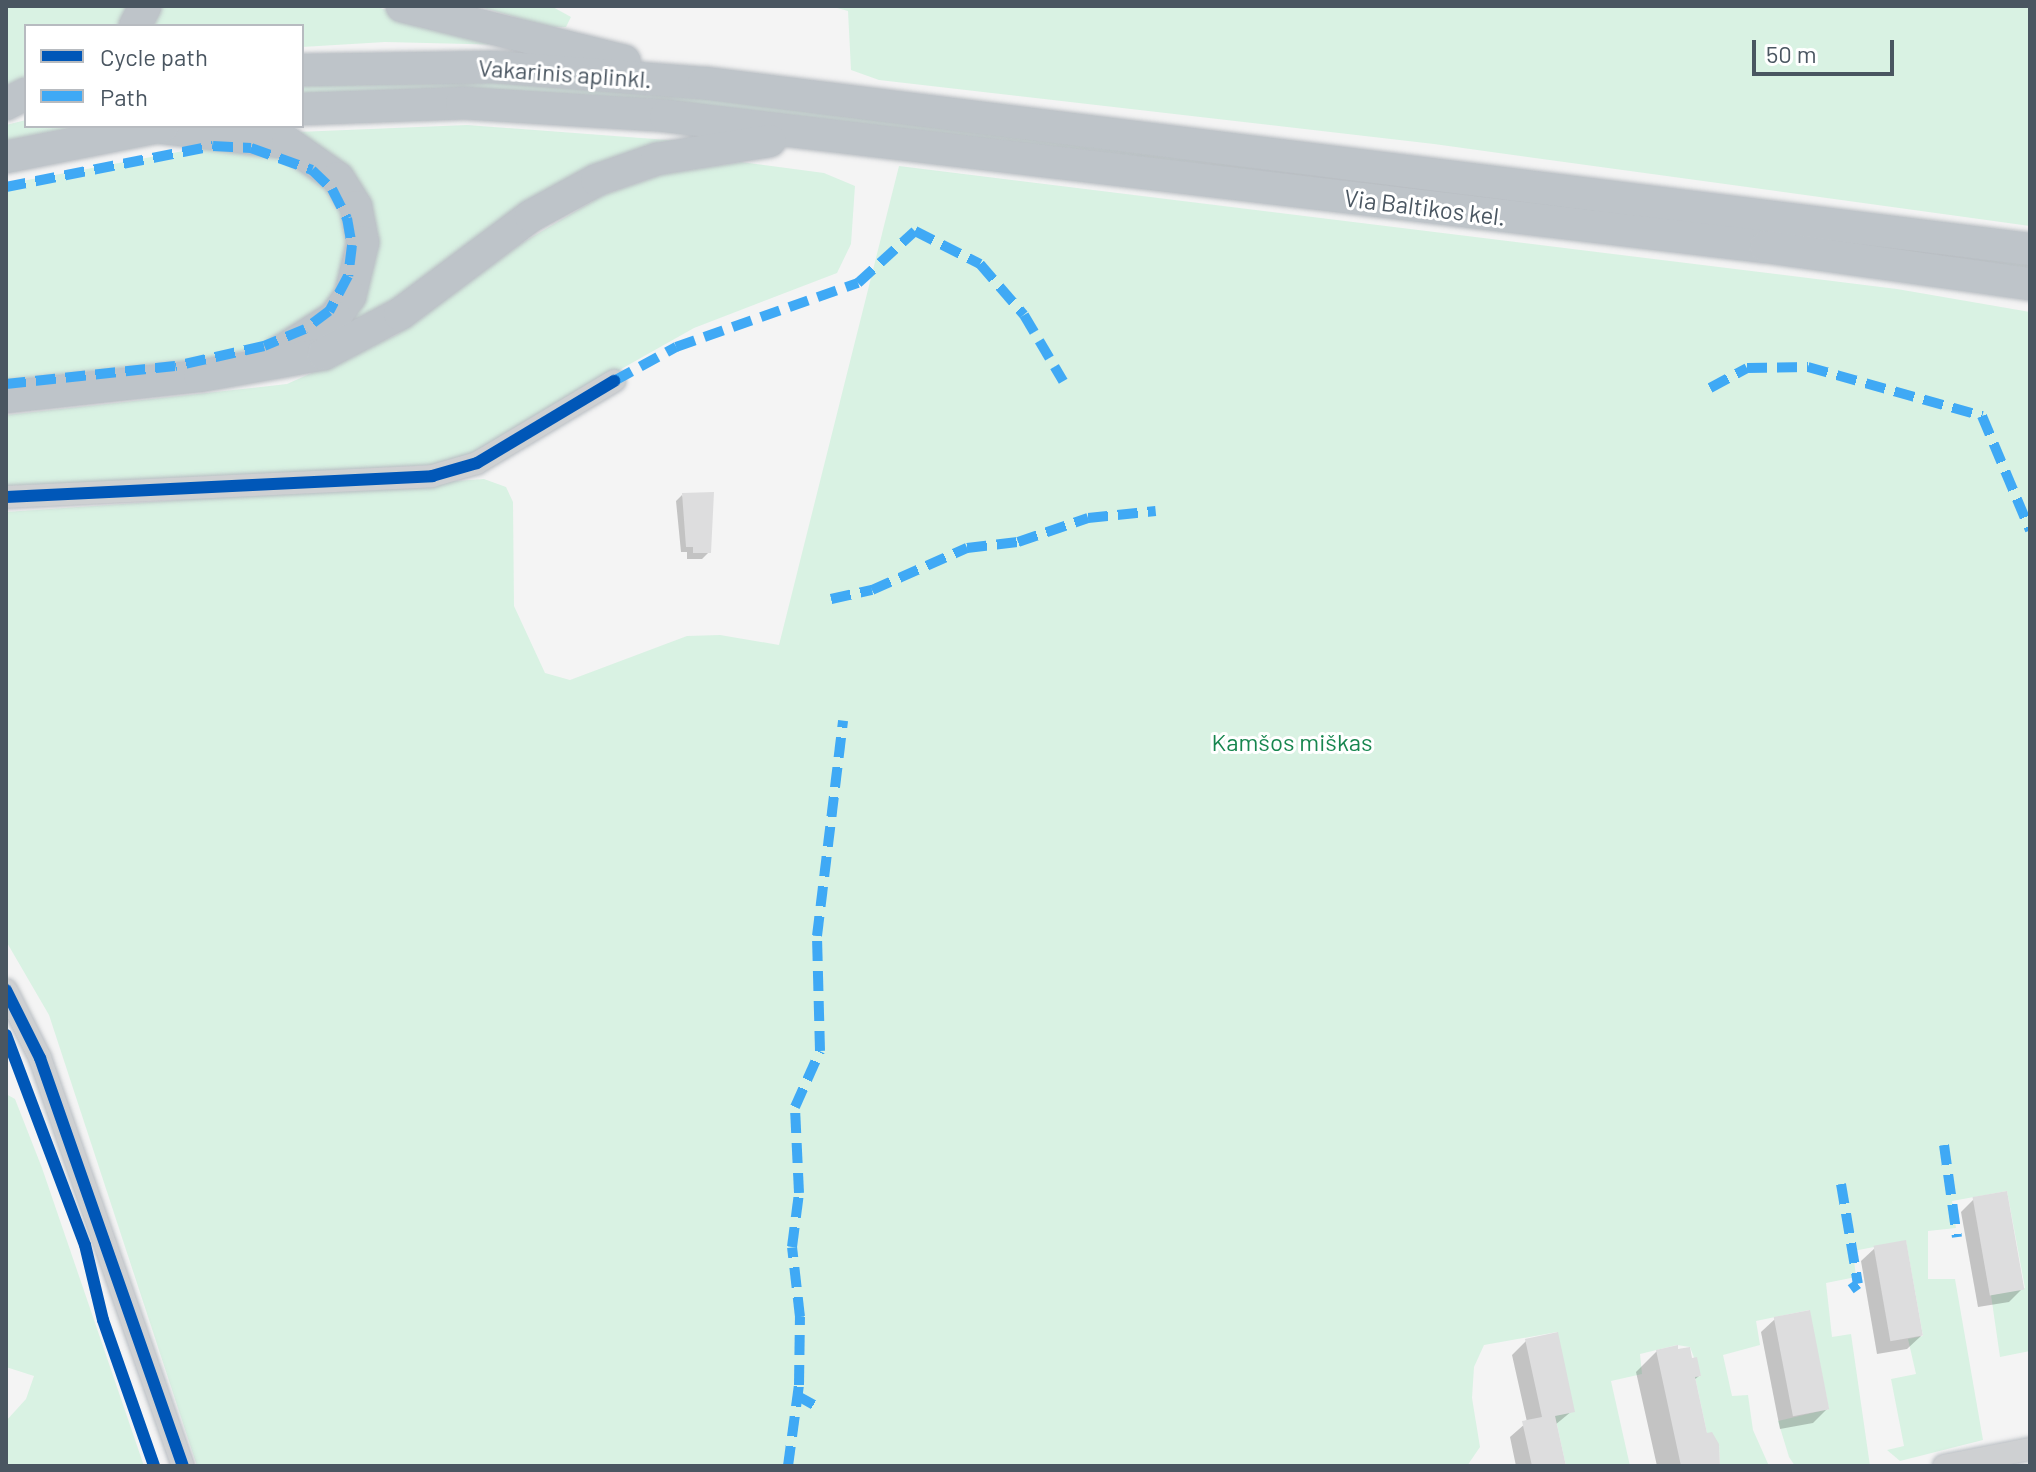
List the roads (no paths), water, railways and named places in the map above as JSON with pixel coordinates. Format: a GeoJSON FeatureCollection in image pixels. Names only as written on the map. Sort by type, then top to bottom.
{"type":"FeatureCollection","features":[{"type":"Feature","properties":{"kind":"highway"},"geometry":{"type":"LineString","coordinates":[[136,24],[145,6]]}},
{"type":"Feature","properties":{"kind":"highway"},"geometry":{"type":"LineString","coordinates":[[402,6],[704,83]]}},
{"type":"Feature","properties":{"kind":"highway","name":"Vakarinis aplinkl."},"geometry":{"type":"LineString","coordinates":[[304,70],[494,67],[704,83],[826,99]]}},
{"type":"Feature","properties":{"kind":"highway"},"geometry":{"type":"LineString","coordinates":[[6,104],[24,95]]}},
{"type":"Feature","properties":{"kind":"highway","name":"Via Baltikos kel."},"geometry":{"type":"LineString","coordinates":[[826,99],[2030,249]]}},
{"type":"Feature","properties":{"kind":"highway","name":"Vakarinis aplinkl."},"geometry":{"type":"LineString","coordinates":[[304,109],[535,106],[819,134]]}},
{"type":"Feature","properties":{"kind":"highway"},"geometry":{"type":"LineString","coordinates":[[6,157],[151,128]]}},
{"type":"Feature","properties":{"kind":"highway"},"geometry":{"type":"LineString","coordinates":[[164,128],[288,143],[338,178],[356,207],[363,242],[350,296],[335,317],[308,339],[253,366]]}},
{"type":"Feature","properties":{"kind":"highway"},"geometry":{"type":"LineString","coordinates":[[6,397],[324,354],[362,337],[531,216],[608,175],[694,151],[819,134]]}},
{"type":"Feature","properties":{"kind":"highway","name":"Via Baltikos kel."},"geometry":{"type":"LineString","coordinates":[[819,134],[1750,245],[2030,284]]}},
{"type":"Feature","properties":{"kind":"street"},"geometry":{"type":"LineString","coordinates":[[6,497],[432,476],[477,463],[614,381]]}},
{"type":"Feature","properties":{"kind":"street"},"geometry":{"type":"LineString","coordinates":[[6,990],[40,1058],[183,1466]]}},
{"type":"Feature","properties":{"kind":"street"},"geometry":{"type":"LineString","coordinates":[[1944,1466],[2030,1449]]}},
{"type":"Feature","properties":{"kind":"park label","name":"Kamšos miškas"},"geometry":{"type":"Point","coordinates":[1292,742]}}]}
